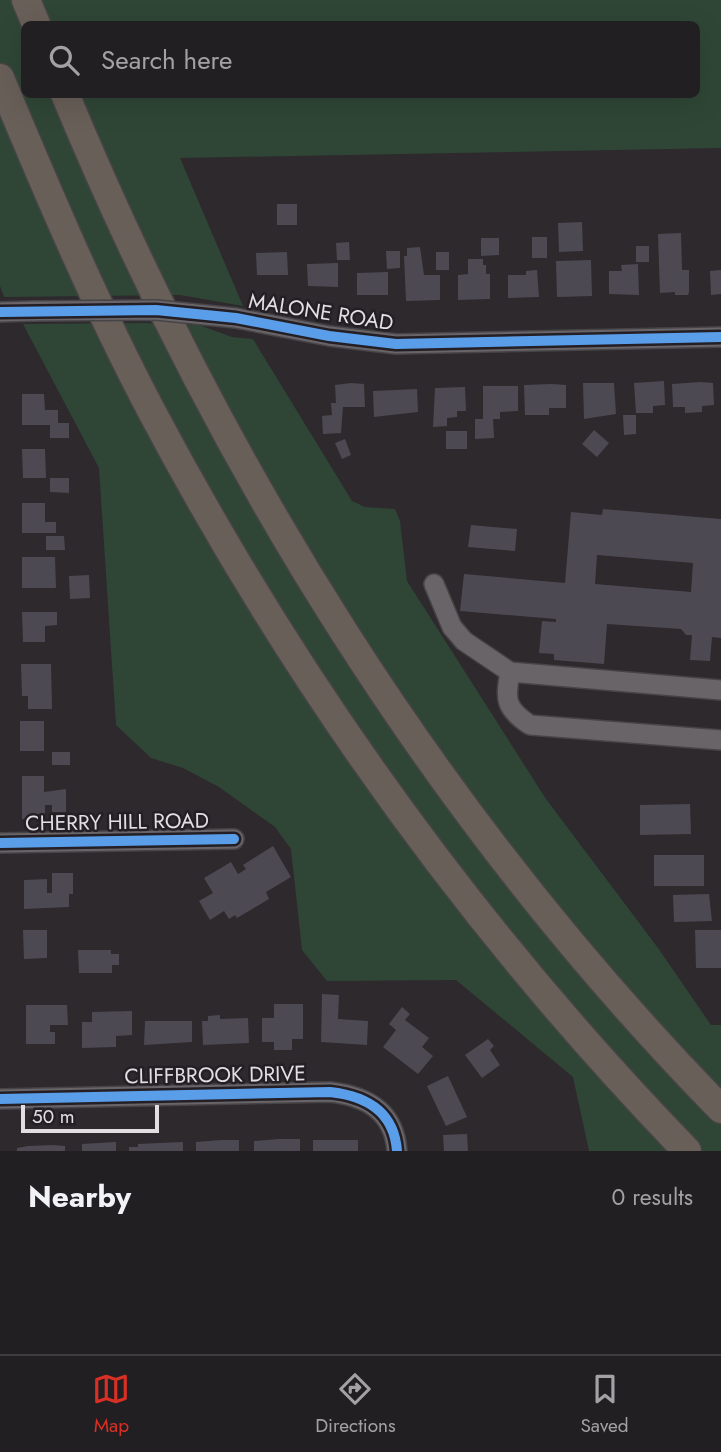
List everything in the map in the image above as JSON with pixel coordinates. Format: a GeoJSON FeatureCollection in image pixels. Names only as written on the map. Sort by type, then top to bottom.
{"type":"FeatureCollection","features":[{"type":"Feature","properties":{"kind":"highway"},"geometry":{"type":"LineString","coordinates":[[26,0],[35,21]]}},
{"type":"Feature","properties":{"kind":"highway"},"geometry":{"type":"LineString","coordinates":[[0,78],[80,264],[147,401],[205,508],[278,630],[367,763],[459,888],[572,1027],[687,1151]]}},
{"type":"Feature","properties":{"kind":"highway"},"geometry":{"type":"LineString","coordinates":[[67,98],[132,250],[188,365],[290,545],[364,662],[460,801],[552,919],[627,1009],[721,1110]]}},
{"type":"Feature","properties":{"kind":"street","name":"MALONE ROAD"},"geometry":{"type":"LineString","coordinates":[[0,312],[156,310],[236,318],[329,336],[396,344],[721,337]]}},
{"type":"Feature","properties":{"kind":"street"},"geometry":{"type":"LineString","coordinates":[[434,584],[452,627],[464,641],[510,672],[721,690]]}},
{"type":"Feature","properties":{"kind":"street"},"geometry":{"type":"LineString","coordinates":[[510,672],[505,695],[510,708],[530,725],[721,740]]}},
{"type":"Feature","properties":{"kind":"street","name":"CHERRY HILL ROAD"},"geometry":{"type":"LineString","coordinates":[[0,843],[234,839]]}},
{"type":"Feature","properties":{"kind":"street","name":"CLIFFBROOK DRIVE"},"geometry":{"type":"LineString","coordinates":[[0,1100],[340,1093],[369,1100],[382,1111],[390,1124],[397,1151]]}},
{"type":"Feature","properties":{"kind":"green space"},"geometry":{"type":"Polygon","coordinates":[[[0,0],[721,0],[721,148],[180,158],[243,306],[180,295],[4,297],[0,286],[0,0]]]}},
{"type":"Feature","properties":{"kind":"green space"},"geometry":{"type":"Polygon","coordinates":[[[23,324],[199,325],[232,337],[253,339],[352,501],[365,507],[395,509],[400,521],[407,581],[546,799],[658,948],[711,1025],[721,1025],[721,1151],[589,1151],[573,1077],[456,980],[327,981],[302,950],[291,849],[275,827],[219,787],[183,768],[151,758],[116,725],[99,468],[23,324]]]}},
{"type":"Feature","properties":{"kind":"building"},"geometry":{"type":"Polygon","coordinates":[[[277,204],[297,204],[297,225],[277,225],[277,204]]]}},
{"type":"Feature","properties":{"kind":"building"},"geometry":{"type":"Polygon","coordinates":[[[582,222],[583,251],[559,252],[558,223],[582,222]]]}},
{"type":"Feature","properties":{"kind":"building"},"geometry":{"type":"Polygon","coordinates":[[[681,233],[682,270],[689,270],[688,295],[660,293],[658,234],[681,233]]]}},
{"type":"Feature","properties":{"kind":"building"},"geometry":{"type":"Polygon","coordinates":[[[532,237],[547,237],[547,258],[532,258],[532,237]]]}},
{"type":"Feature","properties":{"kind":"building"},"geometry":{"type":"Polygon","coordinates":[[[481,238],[499,238],[499,255],[481,256],[481,238]]]}},
{"type":"Feature","properties":{"kind":"building"},"geometry":{"type":"Polygon","coordinates":[[[349,242],[350,260],[337,260],[336,243],[349,242]]]}},
{"type":"Feature","properties":{"kind":"building"},"geometry":{"type":"Polygon","coordinates":[[[636,246],[649,246],[649,262],[636,262],[636,246]]]}},
{"type":"Feature","properties":{"kind":"building"},"geometry":{"type":"Polygon","coordinates":[[[420,247],[424,275],[440,275],[440,300],[406,301],[404,256],[407,256],[407,248],[420,247]]]}},
{"type":"Feature","properties":{"kind":"building"},"geometry":{"type":"Polygon","coordinates":[[[386,251],[400,251],[400,268],[387,269],[386,251]]]}},
{"type":"Feature","properties":{"kind":"building"},"geometry":{"type":"Polygon","coordinates":[[[287,252],[288,275],[257,275],[256,253],[287,252]]]}},
{"type":"Feature","properties":{"kind":"building"},"geometry":{"type":"Polygon","coordinates":[[[436,252],[449,252],[449,270],[436,270],[436,252]]]}},
{"type":"Feature","properties":{"kind":"building"},"geometry":{"type":"Polygon","coordinates":[[[468,259],[483,259],[486,274],[490,274],[490,299],[458,300],[458,275],[468,274],[468,259]]]}},
{"type":"Feature","properties":{"kind":"building"},"geometry":{"type":"Polygon","coordinates":[[[591,260],[592,296],[557,297],[556,261],[591,260]]]}},
{"type":"Feature","properties":{"kind":"building"},"geometry":{"type":"Polygon","coordinates":[[[338,263],[338,287],[308,286],[307,264],[338,263]]]}},
{"type":"Feature","properties":{"kind":"building"},"geometry":{"type":"Polygon","coordinates":[[[638,264],[639,295],[609,294],[609,271],[622,271],[621,265],[638,264]]]}},
{"type":"Feature","properties":{"kind":"building"},"geometry":{"type":"Polygon","coordinates":[[[537,270],[539,297],[508,298],[508,275],[526,275],[526,271],[537,270]]]}},
{"type":"Feature","properties":{"kind":"building"},"geometry":{"type":"Polygon","coordinates":[[[721,270],[721,294],[711,295],[710,271],[721,270]]]}},
{"type":"Feature","properties":{"kind":"building"},"geometry":{"type":"Polygon","coordinates":[[[388,272],[388,295],[357,295],[357,273],[388,272]]]}},
{"type":"Feature","properties":{"kind":"building"},"geometry":{"type":"Polygon","coordinates":[[[664,381],[665,405],[653,406],[653,413],[636,413],[634,383],[664,381]]]}},
{"type":"Feature","properties":{"kind":"building"},"geometry":{"type":"Polygon","coordinates":[[[583,383],[614,383],[616,414],[584,419],[583,383]]]}},
{"type":"Feature","properties":{"kind":"building"},"geometry":{"type":"Polygon","coordinates":[[[713,383],[714,405],[702,406],[702,412],[685,413],[685,407],[673,407],[672,384],[713,383]]]}},
{"type":"Feature","properties":{"kind":"building"},"geometry":{"type":"Polygon","coordinates":[[[364,384],[365,407],[343,407],[341,433],[323,434],[322,416],[332,415],[331,403],[336,403],[335,385],[364,384]]]}},
{"type":"Feature","properties":{"kind":"building"},"geometry":{"type":"Polygon","coordinates":[[[524,385],[566,385],[566,408],[549,408],[549,415],[525,415],[524,385]]]}},
{"type":"Feature","properties":{"kind":"building"},"geometry":{"type":"Polygon","coordinates":[[[483,386],[518,386],[518,411],[500,412],[500,419],[493,419],[494,438],[475,439],[475,419],[483,419],[483,386]]]}},
{"type":"Feature","properties":{"kind":"building"},"geometry":{"type":"Polygon","coordinates":[[[465,387],[466,411],[457,411],[457,417],[447,418],[447,426],[433,427],[435,388],[465,387]]]}},
{"type":"Feature","properties":{"kind":"building"},"geometry":{"type":"Polygon","coordinates":[[[417,389],[418,412],[374,417],[373,391],[417,389]]]}},
{"type":"Feature","properties":{"kind":"building"},"geometry":{"type":"Polygon","coordinates":[[[22,394],[44,394],[45,410],[58,410],[58,423],[69,423],[69,438],[50,438],[50,425],[22,425],[22,394]]]}},
{"type":"Feature","properties":{"kind":"building"},"geometry":{"type":"Polygon","coordinates":[[[623,415],[636,415],[636,434],[624,435],[623,415]]]}},
{"type":"Feature","properties":{"kind":"building"},"geometry":{"type":"Polygon","coordinates":[[[594,430],[609,443],[597,457],[582,444],[594,430]]]}},
{"type":"Feature","properties":{"kind":"building"},"geometry":{"type":"Polygon","coordinates":[[[446,431],[467,431],[467,449],[446,449],[446,431]]]}},
{"type":"Feature","properties":{"kind":"building"},"geometry":{"type":"Polygon","coordinates":[[[345,439],[351,455],[342,459],[335,443],[345,439]]]}},
{"type":"Feature","properties":{"kind":"building"},"geometry":{"type":"Polygon","coordinates":[[[22,449],[45,449],[46,478],[23,478],[22,449]]]}},
{"type":"Feature","properties":{"kind":"building"},"geometry":{"type":"Polygon","coordinates":[[[50,478],[69,478],[69,493],[50,492],[50,478]]]}},
{"type":"Feature","properties":{"kind":"building"},"geometry":{"type":"Polygon","coordinates":[[[22,503],[45,503],[45,522],[56,522],[56,533],[22,533],[22,503]]]}},
{"type":"Feature","properties":{"kind":"building"},"geometry":{"type":"Polygon","coordinates":[[[603,509],[721,519],[721,638],[712,637],[710,661],[690,660],[692,635],[686,635],[681,629],[607,624],[604,664],[554,660],[554,654],[539,653],[542,621],[556,622],[556,619],[460,611],[464,574],[565,583],[571,512],[602,515],[603,509]],[[597,555],[595,584],[691,592],[693,563],[597,555]]]}},
{"type":"Feature","properties":{"kind":"building"},"geometry":{"type":"Polygon","coordinates":[[[471,525],[517,529],[515,551],[468,547],[471,525]]]}},
{"type":"Feature","properties":{"kind":"building"},"geometry":{"type":"Polygon","coordinates":[[[46,536],[64,536],[65,550],[46,550],[46,536]]]}},
{"type":"Feature","properties":{"kind":"building"},"geometry":{"type":"Polygon","coordinates":[[[22,557],[55,557],[56,588],[22,588],[22,557]]]}},
{"type":"Feature","properties":{"kind":"building"},"geometry":{"type":"Polygon","coordinates":[[[89,575],[90,598],[70,599],[69,576],[89,575]]]}},
{"type":"Feature","properties":{"kind":"building"},"geometry":{"type":"Polygon","coordinates":[[[22,612],[57,612],[57,625],[45,626],[45,642],[23,642],[22,612]]]}},
{"type":"Feature","properties":{"kind":"building"},"geometry":{"type":"Polygon","coordinates":[[[21,664],[51,664],[52,709],[28,709],[28,696],[22,696],[21,664]]]}},
{"type":"Feature","properties":{"kind":"building"},"geometry":{"type":"Polygon","coordinates":[[[20,721],[44,721],[44,751],[20,751],[20,721]]]}},
{"type":"Feature","properties":{"kind":"building"},"geometry":{"type":"Polygon","coordinates":[[[52,752],[70,752],[70,765],[52,765],[52,752]]]}},
{"type":"Feature","properties":{"kind":"building"},"geometry":{"type":"Polygon","coordinates":[[[22,776],[44,776],[44,792],[66,789],[66,812],[52,812],[52,805],[45,805],[45,819],[22,819],[22,776]]]}},
{"type":"Feature","properties":{"kind":"building"},"geometry":{"type":"Polygon","coordinates":[[[690,804],[691,834],[640,835],[640,805],[690,804]]]}},
{"type":"Feature","properties":{"kind":"building"},"geometry":{"type":"Polygon","coordinates":[[[273,846],[291,877],[266,892],[269,899],[237,918],[235,915],[229,919],[224,911],[210,920],[199,901],[213,893],[204,878],[231,862],[238,874],[246,869],[243,865],[273,846]]]}},
{"type":"Feature","properties":{"kind":"building"},"geometry":{"type":"Polygon","coordinates":[[[654,855],[704,855],[704,886],[654,886],[654,855]]]}},
{"type":"Feature","properties":{"kind":"building"},"geometry":{"type":"Polygon","coordinates":[[[52,873],[73,873],[73,894],[69,894],[69,907],[24,909],[24,880],[47,879],[47,893],[52,893],[52,873]]]}},
{"type":"Feature","properties":{"kind":"building"},"geometry":{"type":"Polygon","coordinates":[[[709,894],[712,921],[674,922],[673,895],[709,894]]]}},
{"type":"Feature","properties":{"kind":"building"},"geometry":{"type":"Polygon","coordinates":[[[23,930],[47,930],[47,958],[24,959],[23,930]]]}},
{"type":"Feature","properties":{"kind":"building"},"geometry":{"type":"Polygon","coordinates":[[[695,930],[721,930],[721,968],[696,968],[695,930]]]}},
{"type":"Feature","properties":{"kind":"building"},"geometry":{"type":"Polygon","coordinates":[[[78,950],[111,950],[111,954],[119,954],[119,965],[112,965],[112,973],[79,973],[78,950]]]}},
{"type":"Feature","properties":{"kind":"building"},"geometry":{"type":"Polygon","coordinates":[[[322,994],[339,995],[338,1019],[368,1021],[367,1045],[321,1042],[322,994]]]}},
{"type":"Feature","properties":{"kind":"building"},"geometry":{"type":"Polygon","coordinates":[[[274,1004],[303,1004],[303,1039],[292,1039],[292,1050],[274,1050],[274,1042],[262,1042],[262,1018],[274,1018],[274,1004]]]}},
{"type":"Feature","properties":{"kind":"building"},"geometry":{"type":"Polygon","coordinates":[[[26,1005],[67,1005],[68,1025],[50,1025],[50,1032],[55,1032],[55,1044],[26,1044],[26,1005]]]}},
{"type":"Feature","properties":{"kind":"building"},"geometry":{"type":"Polygon","coordinates":[[[402,1007],[410,1014],[405,1020],[429,1038],[422,1047],[433,1056],[418,1074],[383,1047],[396,1030],[389,1024],[402,1007]]]}},
{"type":"Feature","properties":{"kind":"building"},"geometry":{"type":"Polygon","coordinates":[[[132,1011],[132,1035],[116,1036],[116,1047],[82,1048],[82,1022],[92,1022],[92,1012],[132,1011]]]}},
{"type":"Feature","properties":{"kind":"building"},"geometry":{"type":"Polygon","coordinates":[[[220,1015],[220,1019],[248,1018],[249,1043],[203,1045],[202,1021],[208,1021],[208,1016],[220,1015]]]}},
{"type":"Feature","properties":{"kind":"building"},"geometry":{"type":"Polygon","coordinates":[[[145,1021],[192,1021],[192,1042],[144,1045],[145,1021]]]}},
{"type":"Feature","properties":{"kind":"building"},"geometry":{"type":"Polygon","coordinates":[[[488,1039],[494,1046],[490,1050],[500,1065],[482,1078],[465,1055],[488,1039]]]}},
{"type":"Feature","properties":{"kind":"building"},"geometry":{"type":"Polygon","coordinates":[[[448,1076],[467,1117],[446,1126],[427,1086],[448,1076]]]}},
{"type":"Feature","properties":{"kind":"building"},"geometry":{"type":"Polygon","coordinates":[[[467,1134],[468,1151],[444,1151],[443,1135],[467,1134]]]}},
{"type":"Feature","properties":{"kind":"building"},"geometry":{"type":"Polygon","coordinates":[[[300,1139],[300,1151],[254,1151],[254,1141],[300,1139]]]}},
{"type":"Feature","properties":{"kind":"building"},"geometry":{"type":"Polygon","coordinates":[[[239,1140],[239,1151],[196,1151],[196,1142],[239,1140]]]}},
{"type":"Feature","properties":{"kind":"building"},"geometry":{"type":"Polygon","coordinates":[[[313,1140],[358,1140],[358,1151],[313,1151],[313,1140]]]}},
{"type":"Feature","properties":{"kind":"building"},"geometry":{"type":"Polygon","coordinates":[[[116,1142],[116,1151],[82,1151],[82,1144],[116,1142]]]}},
{"type":"Feature","properties":{"kind":"building"},"geometry":{"type":"Polygon","coordinates":[[[183,1142],[183,1151],[129,1151],[129,1147],[138,1147],[138,1144],[183,1142]]]}},
{"type":"Feature","properties":{"kind":"building"},"geometry":{"type":"Polygon","coordinates":[[[28,1146],[65,1146],[65,1151],[17,1151],[17,1148],[28,1146]]]}},
{"type":"Feature","properties":{"kind":"cycle path"},"geometry":{"type":"LineString","coordinates":[[0,312],[156,310],[236,318],[329,336],[396,344],[721,337]]}},
{"type":"Feature","properties":{"kind":"cycle path"},"geometry":{"type":"LineString","coordinates":[[0,843],[234,839]]}},
{"type":"Feature","properties":{"kind":"cycle path"},"geometry":{"type":"LineString","coordinates":[[0,1099],[330,1092],[355,1097],[376,1108],[390,1125],[397,1151]]}}]}
